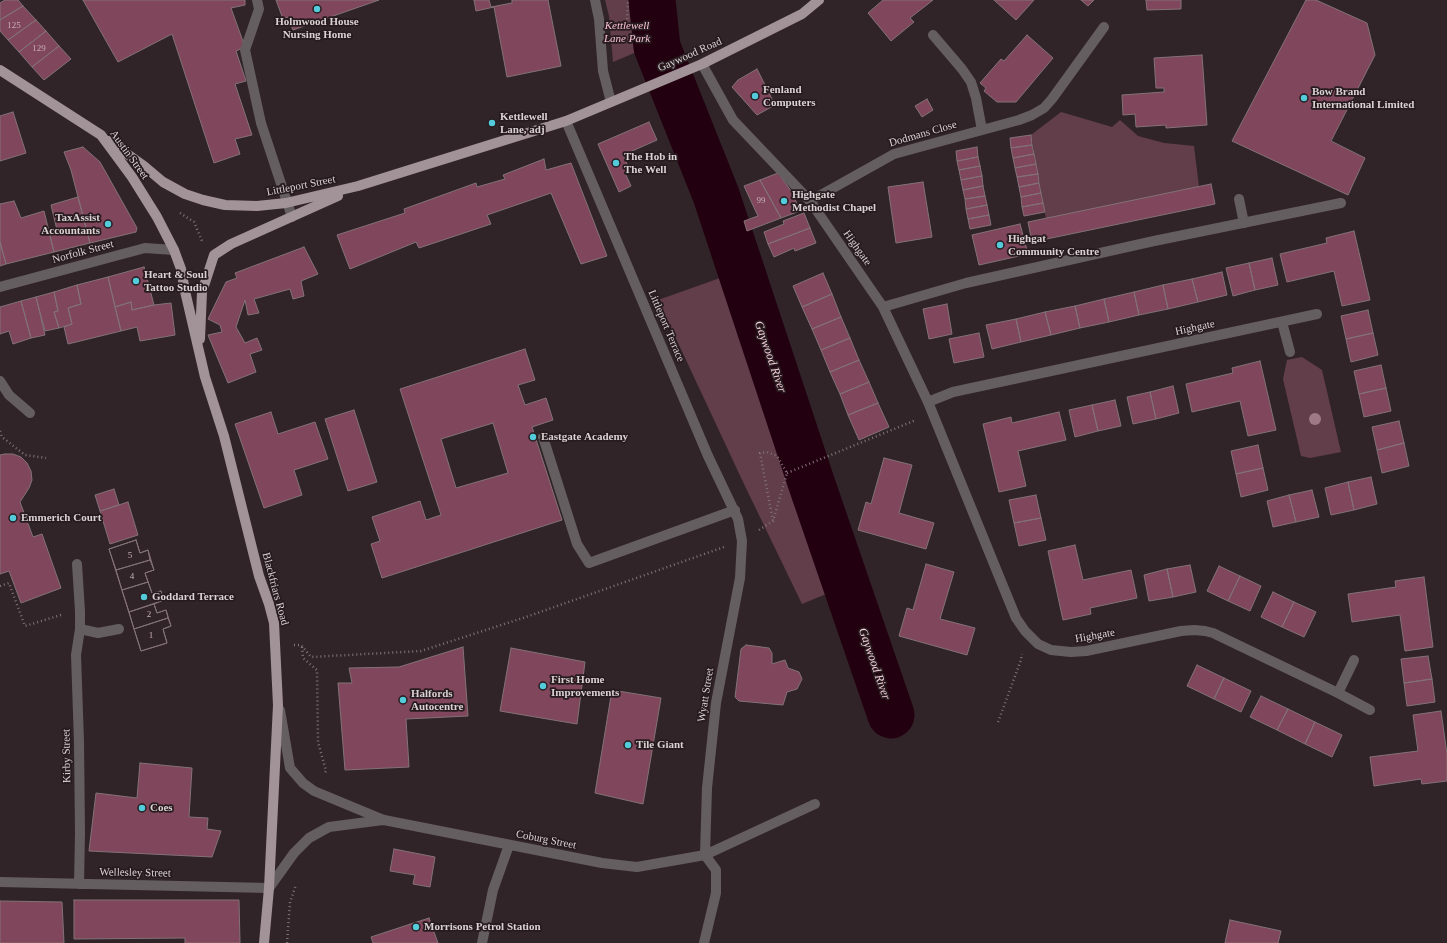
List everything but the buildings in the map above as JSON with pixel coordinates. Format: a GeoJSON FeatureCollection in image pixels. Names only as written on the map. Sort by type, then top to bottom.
{"type":"FeatureCollection","features":[{"type":"Feature","properties":{"kind":"main road","name":"Gaywood Road"},"geometry":{"type":"LineString","coordinates":[[566,121],[702,64],[802,14],[819,0]]}},
{"type":"Feature","properties":{"kind":"main road","name":"Austin Street"},"geometry":{"type":"LineString","coordinates":[[0,70],[101,135],[132,177],[157,217],[174,250]]}},
{"type":"Feature","properties":{"kind":"main road","name":"Littleport Street"},"geometry":{"type":"LineString","coordinates":[[101,135],[144,166],[163,182],[185,194],[225,205],[257,206],[286,203],[358,186],[566,121]]}},
{"type":"Feature","properties":{"kind":"main road","name":"Littleport Street"},"geometry":{"type":"LineString","coordinates":[[214,254],[231,244],[358,186]]}},
{"type":"Feature","properties":{"kind":"main road","name":"Blackfriars Road"},"geometry":{"type":"LineString","coordinates":[[174,250],[181,269],[205,377],[224,436],[259,576],[274,623],[278,704],[269,888],[264,943]]}},
{"type":"Feature","properties":{"kind":"main road"},"geometry":{"type":"LineString","coordinates":[[199,350],[202,292],[214,254]]}},
{"type":"Feature","properties":{"kind":"street"},"geometry":{"type":"LineString","coordinates":[[257,0],[259,10],[245,50],[261,123],[286,203],[292,217]]}},
{"type":"Feature","properties":{"kind":"street"},"geometry":{"type":"LineString","coordinates":[[595,0],[599,19],[602,71],[611,102]]}},
{"type":"Feature","properties":{"kind":"street","name":"Dodmans Close"},"geometry":{"type":"LineString","coordinates":[[810,201],[894,154],[1019,120],[1044,108],[1104,27]]}},
{"type":"Feature","properties":{"kind":"street"},"geometry":{"type":"LineString","coordinates":[[933,35],[971,82],[976,98],[982,130]]}},
{"type":"Feature","properties":{"kind":"street","name":"Highgate"},"geometry":{"type":"LineString","coordinates":[[702,64],[734,120],[810,201],[883,307],[928,402],[1016,618],[1025,631],[1038,644],[1051,650],[1071,652],[1086,651],[1181,631],[1205,631],[1213,633],[1370,710]]}},
{"type":"Feature","properties":{"kind":"street","name":"Littleport Terrace"},"geometry":{"type":"LineString","coordinates":[[566,121],[708,456],[729,501],[735,510],[742,541]]}},
{"type":"Feature","properties":{"kind":"street"},"geometry":{"type":"LineString","coordinates":[[1239,199],[1244,223]]}},
{"type":"Feature","properties":{"kind":"street"},"geometry":{"type":"LineString","coordinates":[[883,307],[966,283],[1154,241],[1341,203]]}},
{"type":"Feature","properties":{"kind":"street","name":"Norfolk Street"},"geometry":{"type":"LineString","coordinates":[[0,287],[145,248],[174,250]]}},
{"type":"Feature","properties":{"kind":"street","name":"Highgate"},"geometry":{"type":"LineString","coordinates":[[928,402],[953,392],[1317,314]]}},
{"type":"Feature","properties":{"kind":"street"},"geometry":{"type":"LineString","coordinates":[[1282,322],[1290,352]]}},
{"type":"Feature","properties":{"kind":"street"},"geometry":{"type":"LineString","coordinates":[[0,380],[9,395],[30,413]]}},
{"type":"Feature","properties":{"kind":"street"},"geometry":{"type":"LineString","coordinates":[[543,436],[577,544],[589,562],[735,510]]}},
{"type":"Feature","properties":{"kind":"street","name":"Wyatt Street"},"geometry":{"type":"LineString","coordinates":[[706,855],[707,788],[715,711],[740,578],[742,541]]}},
{"type":"Feature","properties":{"kind":"street","name":"Kirby Street"},"geometry":{"type":"LineString","coordinates":[[77,564],[80,611],[80,629],[76,655],[79,749],[79,884]]}},
{"type":"Feature","properties":{"kind":"street"},"geometry":{"type":"LineString","coordinates":[[80,629],[98,633],[119,629]]}},
{"type":"Feature","properties":{"kind":"street"},"geometry":{"type":"LineString","coordinates":[[1338,693],[1354,660]]}},
{"type":"Feature","properties":{"kind":"street","name":"Coburg Street"},"geometry":{"type":"LineString","coordinates":[[278,704],[290,768],[302,783],[314,791],[384,820],[602,863],[637,867],[706,855],[815,804]]}},
{"type":"Feature","properties":{"kind":"street","name":"Coburg Street"},"geometry":{"type":"LineString","coordinates":[[269,888],[294,853],[310,838],[329,827],[384,820]]}},
{"type":"Feature","properties":{"kind":"street"},"geometry":{"type":"LineString","coordinates":[[482,943],[493,890],[509,845]]}},
{"type":"Feature","properties":{"kind":"street"},"geometry":{"type":"LineString","coordinates":[[704,943],[716,893],[716,870],[706,855]]}},
{"type":"Feature","properties":{"kind":"street","name":"Wellesley Street"},"geometry":{"type":"LineString","coordinates":[[0,882],[269,888]]}},
{"type":"Feature","properties":{"kind":"path"},"geometry":{"type":"LineString","coordinates":[[157,217],[175,210],[194,222],[204,246],[214,254]]}},
{"type":"Feature","properties":{"kind":"path"},"geometry":{"type":"LineString","coordinates":[[786,473],[917,420],[928,402]]}},
{"type":"Feature","properties":{"kind":"path"},"geometry":{"type":"LineString","coordinates":[[0,431],[1,437],[25,455],[46,458]]}},
{"type":"Feature","properties":{"kind":"path"},"geometry":{"type":"LineString","coordinates":[[767,452],[778,456],[786,473],[781,494],[773,521],[760,453],[767,452]]}},
{"type":"Feature","properties":{"kind":"path"},"geometry":{"type":"LineString","coordinates":[[301,645],[311,657],[421,651],[529,616],[742,541]]}},
{"type":"Feature","properties":{"kind":"path"},"geometry":{"type":"LineString","coordinates":[[0,586],[8,583],[24,626],[64,614],[80,611]]}},
{"type":"Feature","properties":{"kind":"path"},"geometry":{"type":"LineString","coordinates":[[998,722],[1021,660],[1025,631]]}},
{"type":"Feature","properties":{"kind":"path"},"geometry":{"type":"LineString","coordinates":[[276,646],[301,645]]}},
{"type":"Feature","properties":{"kind":"path"},"geometry":{"type":"LineString","coordinates":[[301,645],[304,658],[317,670],[318,742],[326,771],[314,791]]}},
{"type":"Feature","properties":{"kind":"path"},"geometry":{"type":"LineString","coordinates":[[287,943],[290,902],[298,880]]}},
{"type":"Feature","properties":{"kind":"green space","name":"Kettlewell Lane Park"},"geometry":{"type":"Polygon","coordinates":[[[605,0],[642,0],[646,48],[613,62],[609,16],[605,0]]]}},
{"type":"Feature","properties":{"kind":"green space"},"geometry":{"type":"Polygon","coordinates":[[[1061,112],[1112,127],[1120,120],[1138,136],[1164,143],[1194,146],[1199,187],[1046,219],[1031,135],[1061,112]]]}},
{"type":"Feature","properties":{"kind":"green space"},"geometry":{"type":"Polygon","coordinates":[[[754,266],[809,458],[855,582],[802,604],[658,300],[754,266]]]}},
{"type":"Feature","properties":{"kind":"green space"},"geometry":{"type":"Polygon","coordinates":[[[1302,357],[1322,370],[1341,452],[1310,458],[1301,456],[1283,379],[1287,360],[1302,357]]]}},
{"type":"Feature","properties":{"kind":"waterway","name":"Gaywood River"},"geometry":{"type":"LineString","coordinates":[[652,0],[657,47],[716,195],[811,482],[891,715]]}},
{"type":"Feature","properties":{"kind":"place","name":"Holmwood House Nursing Home"},"geometry":{"type":"Point","coordinates":[317,9]}},
{"type":"Feature","properties":{"kind":"place","name":"Fenland Computers"},"geometry":{"type":"Point","coordinates":[755,96]}},
{"type":"Feature","properties":{"kind":"place","name":"Bow Brand International Limited"},"geometry":{"type":"Point","coordinates":[1304,98]}},
{"type":"Feature","properties":{"kind":"place","name":"Kettlewell Lane, adj"},"geometry":{"type":"Point","coordinates":[492,123]}},
{"type":"Feature","properties":{"kind":"place","name":"The Hob in The Well"},"geometry":{"type":"Point","coordinates":[616,163]}},
{"type":"Feature","properties":{"kind":"place","name":"Highgate Methodist Chapel"},"geometry":{"type":"Point","coordinates":[784,201]}},
{"type":"Feature","properties":{"kind":"place","name":"TaxAssist Accountants"},"geometry":{"type":"Point","coordinates":[108,224]}},
{"type":"Feature","properties":{"kind":"place","name":"Highgat Community Centre"},"geometry":{"type":"Point","coordinates":[1000,245]}},
{"type":"Feature","properties":{"kind":"place","name":"Heart & Soul Tattoo Studio"},"geometry":{"type":"Point","coordinates":[136,281]}},
{"type":"Feature","properties":{"kind":"place","name":"Eastgate Academy"},"geometry":{"type":"Point","coordinates":[533,437]}},
{"type":"Feature","properties":{"kind":"place","name":"Emmerich Court"},"geometry":{"type":"Point","coordinates":[13,518]}},
{"type":"Feature","properties":{"kind":"place","name":"Goddard Terrace"},"geometry":{"type":"Point","coordinates":[144,597]}},
{"type":"Feature","properties":{"kind":"place","name":"First Home Improvements"},"geometry":{"type":"Point","coordinates":[543,686]}},
{"type":"Feature","properties":{"kind":"place","name":"Halfords Autocentre"},"geometry":{"type":"Point","coordinates":[403,700]}},
{"type":"Feature","properties":{"kind":"place","name":"Tile Giant"},"geometry":{"type":"Point","coordinates":[628,745]}},
{"type":"Feature","properties":{"kind":"place","name":"Coes"},"geometry":{"type":"Point","coordinates":[142,808]}},
{"type":"Feature","properties":{"kind":"place","name":"Morrisons Petrol Station"},"geometry":{"type":"Point","coordinates":[416,927]}}]}
